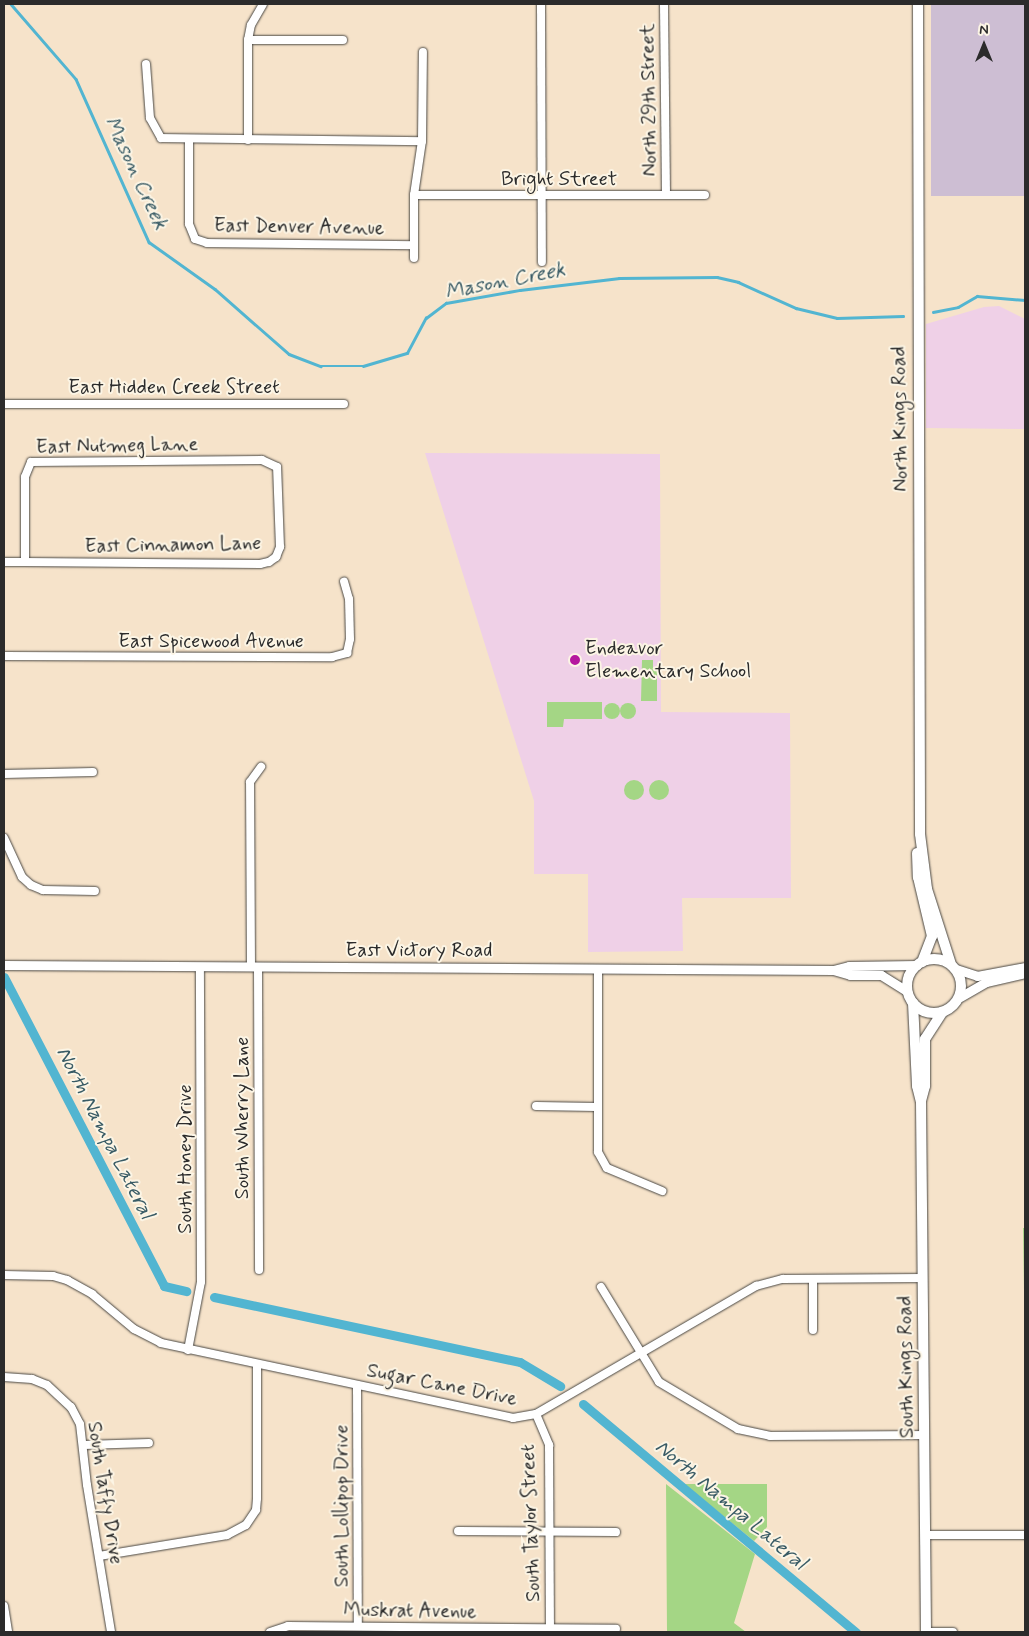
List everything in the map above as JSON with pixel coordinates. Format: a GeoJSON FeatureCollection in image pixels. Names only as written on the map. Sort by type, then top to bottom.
{"type":"FeatureCollection","features":[{"type":"Feature","properties":{"kind":"main road","name":"North Kings Road"},"geometry":{"type":"LineString","coordinates":[[918,4],[920,834],[918,877],[932,936],[920,963]]}},
{"type":"Feature","properties":{"kind":"main road","name":"North Kings Road"},"geometry":{"type":"LineString","coordinates":[[920,834],[928,889],[953,966]]}},
{"type":"Feature","properties":{"kind":"main road"},"geometry":{"type":"LineString","coordinates":[[937,959],[953,966],[962,982],[960,997],[942,1012],[926,1012],[913,1003],[907,991],[909,976],[920,963],[937,959]]}},
{"type":"Feature","properties":{"kind":"main road","name":"South Kings Road"},"geometry":{"type":"LineString","coordinates":[[913,1003],[917,1086],[921,1102],[926,1632]]}},
{"type":"Feature","properties":{"kind":"main road","name":"South Kings Road"},"geometry":{"type":"LineString","coordinates":[[921,1102],[925,1086],[925,1039],[942,1012]]}},
{"type":"Feature","properties":{"kind":"street"},"geometry":{"type":"LineString","coordinates":[[248,140],[248,40],[251,25],[263,4]]}},
{"type":"Feature","properties":{"kind":"street"},"geometry":{"type":"LineString","coordinates":[[541,4],[542,262]]}},
{"type":"Feature","properties":{"kind":"street","name":"North 29th Street"},"geometry":{"type":"LineString","coordinates":[[664,4],[666,195]]}},
{"type":"Feature","properties":{"kind":"street"},"geometry":{"type":"LineString","coordinates":[[248,40],[343,40]]}},
{"type":"Feature","properties":{"kind":"street"},"geometry":{"type":"LineString","coordinates":[[414,258],[414,195],[422,141],[423,52]]}},
{"type":"Feature","properties":{"kind":"street"},"geometry":{"type":"LineString","coordinates":[[146,64],[150,118],[161,138],[189,140],[422,141]]}},
{"type":"Feature","properties":{"kind":"street","name":"East Denver Avenue"},"geometry":{"type":"LineString","coordinates":[[189,140],[189,224],[195,239],[207,243],[414,245]]}},
{"type":"Feature","properties":{"kind":"street","name":"Bright Street"},"geometry":{"type":"LineString","coordinates":[[414,195],[705,195]]}},
{"type":"Feature","properties":{"kind":"street","name":"East Hidden Creek Street"},"geometry":{"type":"LineString","coordinates":[[4,404],[344,404]]}},
{"type":"Feature","properties":{"kind":"street","name":"East Nutmeg Lane"},"geometry":{"type":"LineString","coordinates":[[25,562],[25,477],[31,462],[252,460],[274,463]]}},
{"type":"Feature","properties":{"kind":"street","name":"East Cinnamon Lane"},"geometry":{"type":"LineString","coordinates":[[4,562],[269,562],[276,557],[280,547],[279,473],[274,463]]}},
{"type":"Feature","properties":{"kind":"street","name":"East Spicewood Avenue"},"geometry":{"type":"LineString","coordinates":[[4,656],[332,657],[347,653],[350,639],[349,599],[344,582]]}},
{"type":"Feature","properties":{"kind":"street","name":"South Wherry Lane"},"geometry":{"type":"LineString","coordinates":[[259,1270],[250,782],[261,767]]}},
{"type":"Feature","properties":{"kind":"street"},"geometry":{"type":"LineString","coordinates":[[4,774],[93,772]]}},
{"type":"Feature","properties":{"kind":"street"},"geometry":{"type":"LineString","coordinates":[[4,838],[22,877],[31,885],[43,890],[95,891]]}},
{"type":"Feature","properties":{"kind":"street","name":"East Victory Road"},"geometry":{"type":"LineString","coordinates":[[833,970],[849,966],[920,963]]}},
{"type":"Feature","properties":{"kind":"street","name":"East Victory Road"},"geometry":{"type":"LineString","coordinates":[[4,965],[833,970],[850,974],[881,975],[907,991]]}},
{"type":"Feature","properties":{"kind":"street"},"geometry":{"type":"LineString","coordinates":[[953,966],[977,976],[1025,968]]}},
{"type":"Feature","properties":{"kind":"street","name":"South Honey Drive"},"geometry":{"type":"LineString","coordinates":[[188,1350],[201,1282],[200,967]]}},
{"type":"Feature","properties":{"kind":"street"},"geometry":{"type":"LineString","coordinates":[[598,969],[596,1107],[601,1162],[607,1168],[662,1191]]}},
{"type":"Feature","properties":{"kind":"street"},"geometry":{"type":"LineString","coordinates":[[960,997],[999,978],[1025,973]]}},
{"type":"Feature","properties":{"kind":"street"},"geometry":{"type":"LineString","coordinates":[[536,1106],[596,1107]]}},
{"type":"Feature","properties":{"kind":"street","name":"Sugar Cane Drive"},"geometry":{"type":"LineString","coordinates":[[4,1275],[53,1276],[68,1280],[92,1294],[146,1337],[188,1350],[499,1416],[536,1414],[756,1286],[784,1279],[923,1278]]}},
{"type":"Feature","properties":{"kind":"street"},"geometry":{"type":"LineString","coordinates":[[812,1279],[813,1330]]}},
{"type":"Feature","properties":{"kind":"street"},"geometry":{"type":"LineString","coordinates":[[601,1287],[640,1354],[665,1388],[738,1429],[756,1435],[924,1435]]}},
{"type":"Feature","properties":{"kind":"street"},"geometry":{"type":"LineString","coordinates":[[99,1556],[227,1535],[246,1525],[256,1510],[257,1498],[257,1364]]}},
{"type":"Feature","properties":{"kind":"street","name":"South Taffy Drive"},"geometry":{"type":"LineString","coordinates":[[4,1376],[32,1379],[61,1395],[80,1424],[84,1445],[87,1485],[111,1632]]}},
{"type":"Feature","properties":{"kind":"street","name":"South Lollipop Drive"},"geometry":{"type":"LineString","coordinates":[[357,1385],[358,1626]]}},
{"type":"Feature","properties":{"kind":"street","name":"South Taylor Street"},"geometry":{"type":"LineString","coordinates":[[536,1414],[549,1445],[550,1631]]}},
{"type":"Feature","properties":{"kind":"street"},"geometry":{"type":"LineString","coordinates":[[84,1445],[149,1443]]}},
{"type":"Feature","properties":{"kind":"street"},"geometry":{"type":"LineString","coordinates":[[458,1531],[616,1532]]}},
{"type":"Feature","properties":{"kind":"street"},"geometry":{"type":"LineString","coordinates":[[925,1535],[1025,1535]]}},
{"type":"Feature","properties":{"kind":"street"},"geometry":{"type":"LineString","coordinates":[[4,1606],[8,1632]]}},
{"type":"Feature","properties":{"kind":"street","name":"Muskrat Avenue"},"geometry":{"type":"LineString","coordinates":[[270,1632],[288,1626],[550,1631],[616,1629]]}},
{"type":"Feature","properties":{"kind":"street"},"geometry":{"type":"LineString","coordinates":[[926,1632],[953,1632]]}},
{"type":"Feature","properties":{"kind":"shaded area"},"geometry":{"type":"Polygon","coordinates":[[[931,4],[1025,4],[1025,196],[931,196],[931,4]]]}},
{"type":"Feature","properties":{"kind":"shaded area"},"geometry":{"type":"Polygon","coordinates":[[[999,306],[1025,319],[1025,429],[926,428],[926,324],[984,307],[999,306]]]}},
{"type":"Feature","properties":{"kind":"shaded area","name":"Endeavor Elementary School"},"geometry":{"type":"Polygon","coordinates":[[[425,453],[660,454],[661,712],[790,713],[791,898],[682,898],[683,951],[588,952],[588,874],[534,874],[534,801],[425,453]]]}},
{"type":"Feature","properties":{"kind":"green space"},"geometry":{"type":"Polygon","coordinates":[[[642,660],[653,660],[653,668],[657,668],[657,701],[641,701],[642,660]]]}},
{"type":"Feature","properties":{"kind":"green space"},"geometry":{"type":"Polygon","coordinates":[[[547,702],[602,702],[602,719],[564,719],[563,727],[547,727],[547,702]]]}},
{"type":"Feature","properties":{"kind":"green space"},"geometry":{"type":"Polygon","coordinates":[[[612,703],[618,705],[620,711],[618,717],[612,719],[606,717],[604,711],[606,705],[612,703]]]}},
{"type":"Feature","properties":{"kind":"green space"},"geometry":{"type":"Polygon","coordinates":[[[628,703],[634,705],[636,711],[634,717],[628,719],[622,717],[620,711],[622,705],[628,703]]]}},
{"type":"Feature","properties":{"kind":"green space"},"geometry":{"type":"Polygon","coordinates":[[[634,780],[641,783],[644,790],[641,797],[634,800],[627,797],[624,790],[627,783],[634,780]]]}},
{"type":"Feature","properties":{"kind":"green space"},"geometry":{"type":"Polygon","coordinates":[[[655,780],[663,780],[669,786],[669,794],[663,800],[655,800],[649,794],[649,786],[655,780]]]}},
{"type":"Feature","properties":{"kind":"green space"},"geometry":{"type":"Polygon","coordinates":[[[1023,1228],[1025,1228],[1025,1352],[1023,1228]]]}},
{"type":"Feature","properties":{"kind":"green space"},"geometry":{"type":"Polygon","coordinates":[[[666,1484],[755,1554],[734,1623],[746,1632],[667,1632],[666,1484]]]}},
{"type":"Feature","properties":{"kind":"green space"},"geometry":{"type":"Polygon","coordinates":[[[684,1484],[767,1484],[767,1527],[754,1541],[684,1484]]]}},
{"type":"Feature","properties":{"kind":"waterway","name":"Mason Creek"},"geometry":{"type":"LineString","coordinates":[[11,4],[76,79],[149,242],[215,289],[289,354],[321,366],[363,366],[407,353],[426,318],[446,303],[520,290],[619,278],[717,277],[738,282],[796,308],[837,318],[903,316]]}},
{"type":"Feature","properties":{"kind":"waterway","name":"Mason Creek"},"geometry":{"type":"LineString","coordinates":[[933,312],[958,307],[977,296],[1025,300]]}},
{"type":"Feature","properties":{"kind":"waterway","name":"North Nampa Lateral"},"geometry":{"type":"LineString","coordinates":[[4,977],[164,1286],[186,1291]]}},
{"type":"Feature","properties":{"kind":"waterway","name":"North Nampa Lateral"},"geometry":{"type":"LineString","coordinates":[[214,1297],[520,1362],[560,1386]]}},
{"type":"Feature","properties":{"kind":"waterway","name":"North Nampa Lateral"},"geometry":{"type":"LineString","coordinates":[[583,1404],[856,1632]]}},
{"type":"Feature","properties":{"kind":"place","name":"Endeavor Elementary School"},"geometry":{"type":"Point","coordinates":[575,660]}}]}
